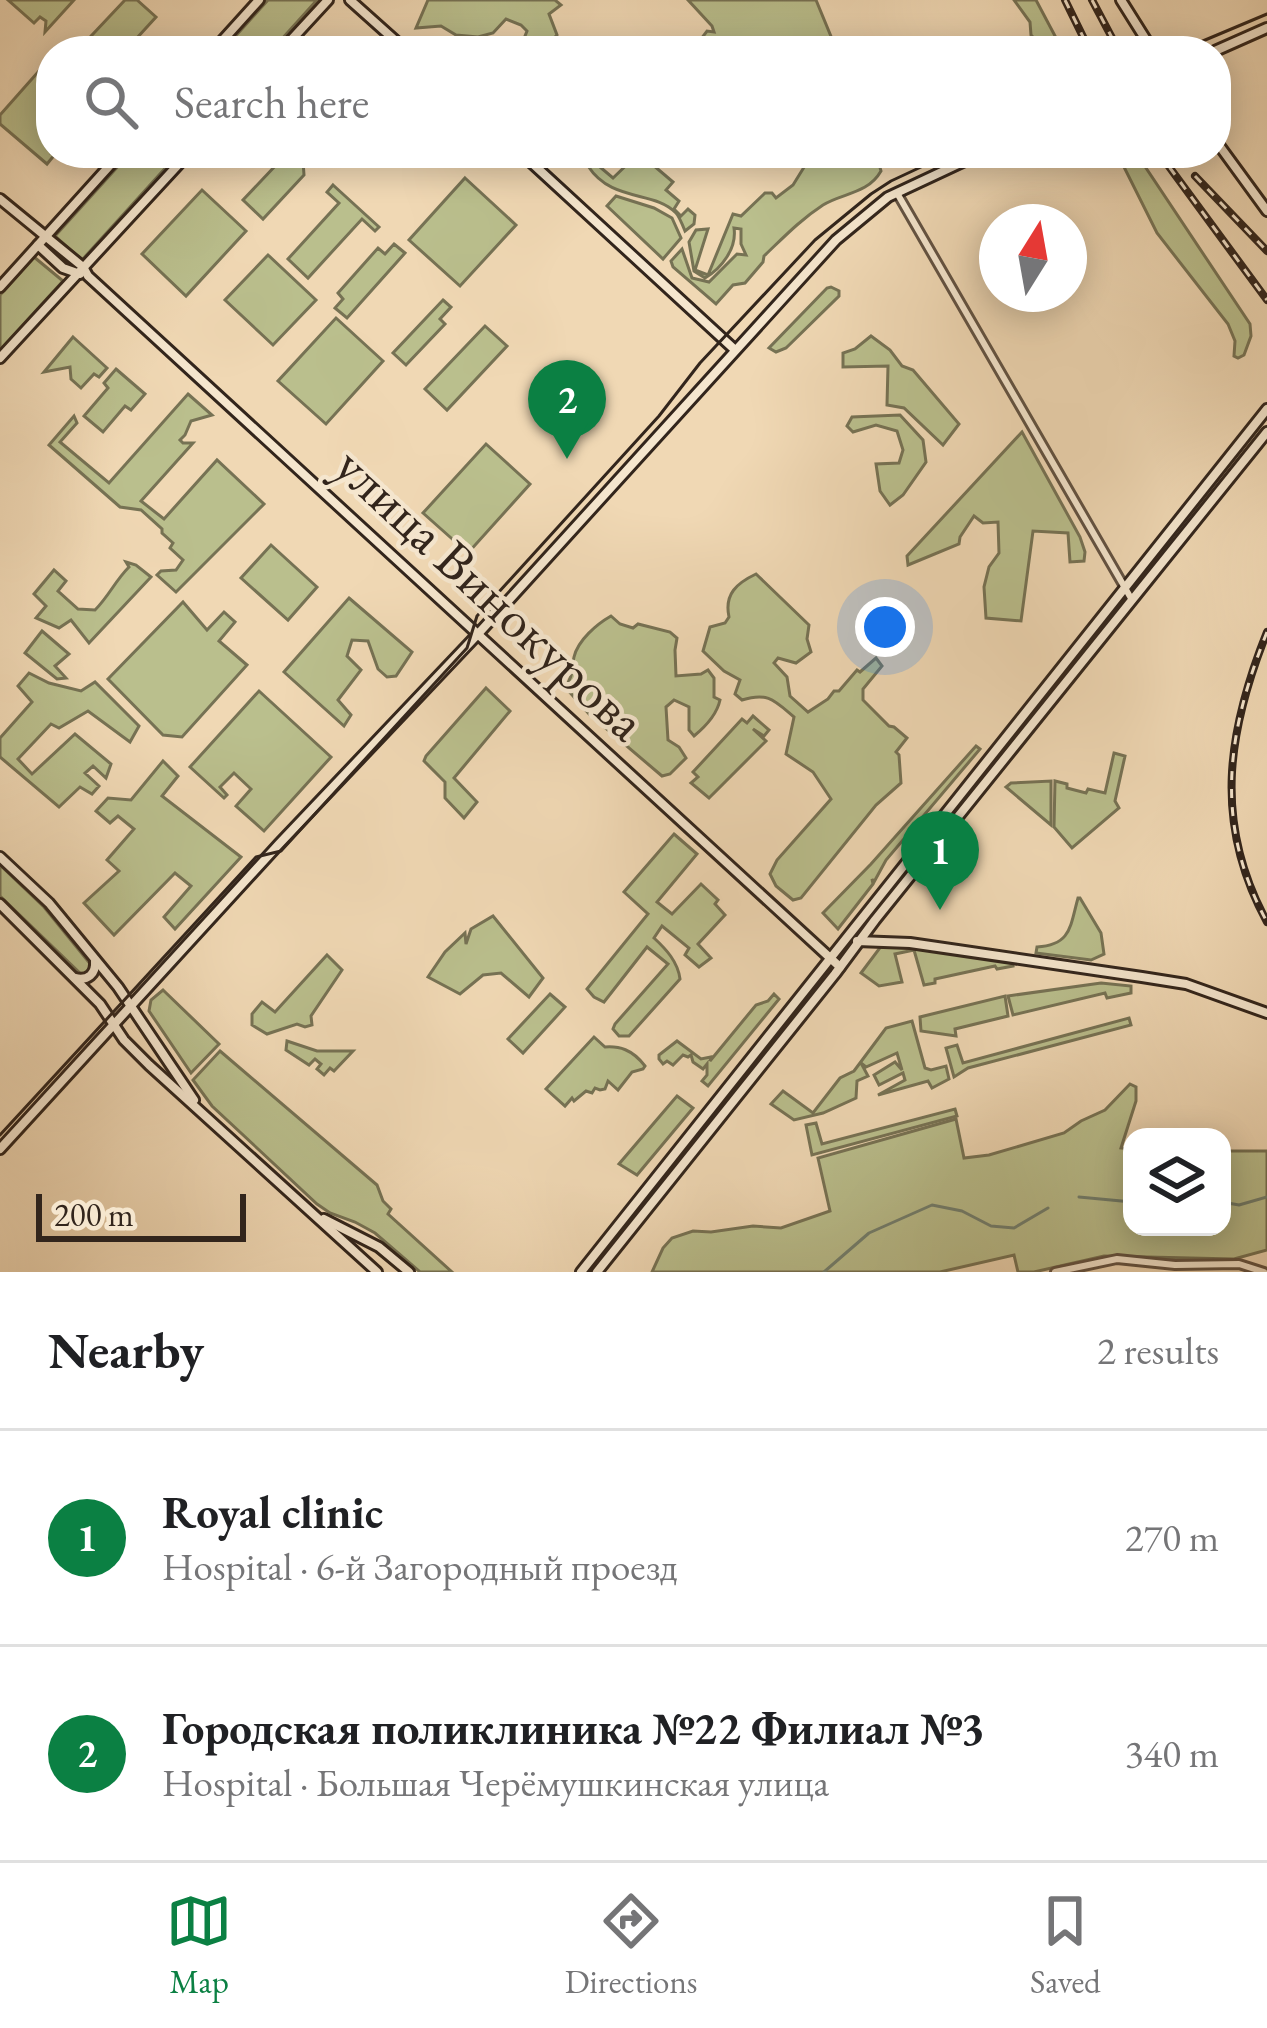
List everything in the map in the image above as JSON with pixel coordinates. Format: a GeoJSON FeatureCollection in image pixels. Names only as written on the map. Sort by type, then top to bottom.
{"type":"FeatureCollection","features":[{"type":"Feature","properties":{"kind":"main road"},"geometry":{"type":"LineString","coordinates":[[227,36],[260,0]]}},
{"type":"Feature","properties":{"kind":"main road"},"geometry":{"type":"LineString","coordinates":[[295,36],[328,0]]}},
{"type":"Feature","properties":{"kind":"main road"},"geometry":{"type":"LineString","coordinates":[[350,0],[390,36]]}},
{"type":"Feature","properties":{"kind":"main road"},"geometry":{"type":"LineString","coordinates":[[1121,0],[1144,36]]}},
{"type":"Feature","properties":{"kind":"main road"},"geometry":{"type":"LineString","coordinates":[[1231,44],[1267,28]]}},
{"type":"Feature","properties":{"kind":"main road"},"geometry":{"type":"LineString","coordinates":[[1231,162],[1267,211]]}},
{"type":"Feature","properties":{"kind":"main road"},"geometry":{"type":"LineString","coordinates":[[0,287],[107,168]]}},
{"type":"Feature","properties":{"kind":"main road"},"geometry":{"type":"LineString","coordinates":[[0,358],[176,168]]}},
{"type":"Feature","properties":{"kind":"main road"},"geometry":{"type":"LineString","coordinates":[[536,168],[734,349]]}},
{"type":"Feature","properties":{"kind":"main road"},"geometry":{"type":"LineString","coordinates":[[0,1149],[836,239],[896,192],[949,168]]}},
{"type":"Feature","properties":{"kind":"main road","name":"улица Винокурова"},"geometry":{"type":"LineString","coordinates":[[0,199],[840,967]]}},
{"type":"Feature","properties":{"kind":"main road","name":"улица Винокурова"},"geometry":{"type":"LineString","coordinates":[[38,244],[63,268],[82,272]]}},
{"type":"Feature","properties":{"kind":"main road"},"geometry":{"type":"LineString","coordinates":[[581,1272],[1267,409]]}},
{"type":"Feature","properties":{"kind":"main road"},"geometry":{"type":"LineString","coordinates":[[597,1272],[1266,432]]}},
{"type":"Feature","properties":{"kind":"main road"},"geometry":{"type":"LineString","coordinates":[[0,857],[50,903],[107,974],[206,1115]]}},
{"type":"Feature","properties":{"kind":"main road"},"geometry":{"type":"LineString","coordinates":[[0,904],[105,1010],[124,1040],[377,1272]]}},
{"type":"Feature","properties":{"kind":"main road"},"geometry":{"type":"LineString","coordinates":[[843,942],[910,944],[1142,976],[1186,984],[1267,1013]]}},
{"type":"Feature","properties":{"kind":"main road"},"geometry":{"type":"LineString","coordinates":[[72,976],[90,976],[95,959]]}},
{"type":"Feature","properties":{"kind":"main road"},"geometry":{"type":"LineString","coordinates":[[90,994],[93,979],[107,974]]}},
{"type":"Feature","properties":{"kind":"main road"},"geometry":{"type":"LineString","coordinates":[[310,1210],[379,1247],[409,1272]]}},
{"type":"Feature","properties":{"kind":"street"},"geometry":{"type":"LineString","coordinates":[[896,192],[1132,600]]}},
{"type":"Feature","properties":{"kind":"street"},"geometry":{"type":"LineString","coordinates":[[1187,508],[1189,518],[1199,518]]}},
{"type":"Feature","properties":{"kind":"street"},"geometry":{"type":"LineString","coordinates":[[1055,1272],[1107,1259],[1175,1265],[1228,1263],[1264,1272]]}},
{"type":"Feature","properties":{"kind":"green space"},"geometry":{"type":"Polygon","coordinates":[[[8,0],[74,0],[45,32],[46,21],[40,17],[34,23],[8,0]]]}},
{"type":"Feature","properties":{"kind":"green space"},"geometry":{"type":"Polygon","coordinates":[[[125,0],[137,0],[156,17],[139,36],[91,36],[125,0]]]}},
{"type":"Feature","properties":{"kind":"green space"},"geometry":{"type":"Polygon","coordinates":[[[268,0],[317,0],[285,36],[236,36],[268,0]]]}},
{"type":"Feature","properties":{"kind":"green space"},"geometry":{"type":"Polygon","coordinates":[[[428,0],[555,0],[561,5],[549,14],[556,36],[525,36],[521,25],[506,19],[493,33],[482,36],[456,35],[441,26],[416,28],[428,0]]]}},
{"type":"Feature","properties":{"kind":"green space"},"geometry":{"type":"Polygon","coordinates":[[[688,0],[816,0],[831,36],[703,36],[714,32],[688,0]]]}},
{"type":"Feature","properties":{"kind":"green space"},"geometry":{"type":"Polygon","coordinates":[[[1014,0],[1036,0],[1055,36],[1032,36],[1030,22],[1014,0]]]}},
{"type":"Feature","properties":{"kind":"green space"},"geometry":{"type":"Polygon","coordinates":[[[36,74],[36,155],[0,124],[0,115],[36,74]]]}},
{"type":"Feature","properties":{"kind":"green space"},"geometry":{"type":"Polygon","coordinates":[[[116,168],[165,168],[82,260],[55,236],[116,168]]]}},
{"type":"Feature","properties":{"kind":"green space"},"geometry":{"type":"Polygon","coordinates":[[[273,168],[304,168],[304,175],[263,219],[243,200],[273,168]]]}},
{"type":"Feature","properties":{"kind":"green space"},"geometry":{"type":"Polygon","coordinates":[[[590,168],[601,168],[613,178],[623,168],[657,168],[673,182],[666,190],[679,201],[674,209],[681,216],[688,209],[695,215],[694,224],[685,231],[667,206],[598,178],[590,168]]]}},
{"type":"Feature","properties":{"kind":"green space"},"geometry":{"type":"Polygon","coordinates":[[[804,168],[881,171],[869,184],[807,217],[764,256],[745,283],[733,285],[716,304],[673,267],[671,261],[682,249],[692,278],[709,282],[737,254],[746,255],[741,229],[734,228],[727,257],[705,278],[694,271],[689,242],[696,230],[708,229],[695,270],[708,275],[733,214],[741,216],[765,193],[776,198],[793,185],[804,168]]]}},
{"type":"Feature","properties":{"kind":"green space"},"geometry":{"type":"Polygon","coordinates":[[[1124,168],[1146,168],[1250,324],[1244,355],[1234,356],[1235,341],[1228,324],[1157,233],[1124,168]]]}},
{"type":"Feature","properties":{"kind":"green space"},"geometry":{"type":"Polygon","coordinates":[[[465,178],[516,225],[460,286],[409,240],[465,178]]]}},
{"type":"Feature","properties":{"kind":"green space"},"geometry":{"type":"Polygon","coordinates":[[[333,185],[379,227],[375,231],[362,219],[308,278],[288,259],[339,203],[327,192],[333,185]]]}},
{"type":"Feature","properties":{"kind":"green space"},"geometry":{"type":"Polygon","coordinates":[[[202,190],[246,231],[186,296],[142,254],[202,190]]]}},
{"type":"Feature","properties":{"kind":"green space"},"geometry":{"type":"Polygon","coordinates":[[[616,196],[672,218],[681,238],[663,259],[607,206],[616,196]]]}},
{"type":"Feature","properties":{"kind":"green space"},"geometry":{"type":"Polygon","coordinates":[[[394,244],[405,253],[347,318],[335,308],[343,299],[338,293],[378,248],[385,254],[394,244]]]}},
{"type":"Feature","properties":{"kind":"green space"},"geometry":{"type":"Polygon","coordinates":[[[268,255],[316,300],[273,345],[225,300],[268,255]]]}},
{"type":"Feature","properties":{"kind":"green space"},"geometry":{"type":"Polygon","coordinates":[[[34,257],[63,281],[0,350],[0,295],[34,257]]]}},
{"type":"Feature","properties":{"kind":"green space"},"geometry":{"type":"Polygon","coordinates":[[[827,288],[839,296],[786,348],[776,352],[769,348],[827,288]]]}},
{"type":"Feature","properties":{"kind":"green space"},"geometry":{"type":"Polygon","coordinates":[[[443,300],[451,307],[440,319],[445,324],[406,365],[393,353],[443,300]]]}},
{"type":"Feature","properties":{"kind":"green space"},"geometry":{"type":"Polygon","coordinates":[[[336,318],[383,361],[326,424],[278,381],[336,318]]]}},
{"type":"Feature","properties":{"kind":"green space"},"geometry":{"type":"Polygon","coordinates":[[[485,326],[507,346],[447,410],[425,389],[485,326]]]}},
{"type":"Feature","properties":{"kind":"green space"},"geometry":{"type":"Polygon","coordinates":[[[871,336],[902,366],[913,370],[959,424],[943,445],[904,408],[887,405],[888,366],[843,367],[843,353],[871,336]]]}},
{"type":"Feature","properties":{"kind":"green space"},"geometry":{"type":"Polygon","coordinates":[[[73,337],[107,368],[81,388],[71,379],[70,367],[44,372],[73,337]]]}},
{"type":"Feature","properties":{"kind":"green space"},"geometry":{"type":"Polygon","coordinates":[[[116,369],[145,394],[131,410],[125,406],[103,432],[84,416],[108,388],[104,383],[116,369]]]}},
{"type":"Feature","properties":{"kind":"green space"},"geometry":{"type":"Polygon","coordinates":[[[188,394],[212,415],[191,421],[180,440],[193,443],[141,501],[164,519],[217,460],[264,504],[176,592],[157,575],[176,570],[183,560],[170,548],[173,543],[162,529],[141,510],[120,507],[49,445],[74,416],[77,423],[60,442],[109,483],[188,394]]]}},
{"type":"Feature","properties":{"kind":"green space"},"geometry":{"type":"Polygon","coordinates":[[[900,415],[923,440],[926,462],[890,505],[880,491],[876,464],[899,463],[903,450],[897,431],[876,425],[853,432],[847,426],[852,417],[900,415]]]}},
{"type":"Feature","properties":{"kind":"green space"},"geometry":{"type":"Polygon","coordinates":[[[1022,432],[1080,537],[1084,561],[1070,562],[1068,533],[1033,531],[1021,621],[986,618],[984,587],[999,553],[998,522],[983,523],[974,516],[959,544],[908,565],[907,556],[1022,432]]]}},
{"type":"Feature","properties":{"kind":"green space"},"geometry":{"type":"Polygon","coordinates":[[[486,444],[530,484],[468,553],[423,513],[486,444]]]}},
{"type":"Feature","properties":{"kind":"green space"},"geometry":{"type":"Polygon","coordinates":[[[271,545],[317,587],[288,620],[241,578],[271,545]]]}},
{"type":"Feature","properties":{"kind":"green space"},"geometry":{"type":"Polygon","coordinates":[[[126,562],[151,577],[89,643],[71,620],[59,628],[36,618],[46,606],[34,594],[54,570],[66,581],[58,591],[78,609],[95,610],[129,567],[126,562]]]}},
{"type":"Feature","properties":{"kind":"green space"},"geometry":{"type":"Polygon","coordinates":[[[756,574],[809,625],[811,652],[796,663],[778,658],[774,663],[787,677],[790,696],[808,712],[876,658],[882,666],[863,689],[863,700],[907,738],[896,752],[901,783],[876,805],[801,898],[793,900],[770,874],[831,799],[813,772],[786,754],[794,717],[770,699],[742,700],[735,694],[740,680],[703,651],[710,627],[729,617],[728,602],[734,590],[756,574]]]}},
{"type":"Feature","properties":{"kind":"green space"},"geometry":{"type":"Polygon","coordinates":[[[349,598],[412,652],[396,676],[387,677],[378,669],[368,641],[352,640],[347,656],[361,670],[338,700],[351,715],[344,726],[284,672],[349,598]]]}},
{"type":"Feature","properties":{"kind":"green space"},"geometry":{"type":"Polygon","coordinates":[[[183,602],[207,630],[224,612],[235,622],[219,641],[247,665],[182,737],[163,735],[108,679],[183,602]]]}},
{"type":"Feature","properties":{"kind":"green space"},"geometry":{"type":"Polygon","coordinates":[[[611,616],[620,624],[633,628],[638,624],[677,638],[676,676],[708,670],[714,678],[714,697],[720,700],[710,720],[694,736],[689,730],[689,707],[674,700],[666,707],[668,740],[686,758],[670,774],[662,776],[589,714],[565,687],[580,645],[611,616]]]}},
{"type":"Feature","properties":{"kind":"green space"},"geometry":{"type":"Polygon","coordinates":[[[42,631],[69,654],[55,666],[66,678],[57,679],[25,653],[42,631]]]}},
{"type":"Feature","properties":{"kind":"green space"},"geometry":{"type":"Polygon","coordinates":[[[29,673],[81,691],[95,682],[139,726],[130,742],[88,711],[59,728],[51,724],[18,759],[32,774],[75,734],[111,764],[106,778],[93,766],[85,773],[99,786],[92,794],[80,787],[59,807],[0,757],[0,738],[32,702],[18,686],[29,673]]]}},
{"type":"Feature","properties":{"kind":"green space"},"geometry":{"type":"Polygon","coordinates":[[[486,688],[510,711],[454,778],[477,802],[464,818],[445,798],[445,782],[424,761],[486,688]]]}},
{"type":"Feature","properties":{"kind":"green space"},"geometry":{"type":"Polygon","coordinates":[[[259,691],[331,757],[264,831],[236,806],[251,789],[234,773],[220,787],[227,795],[224,798],[190,767],[259,691]]]}},
{"type":"Feature","properties":{"kind":"green space"},"geometry":{"type":"Polygon","coordinates":[[[753,716],[769,730],[764,736],[753,729],[766,741],[709,798],[691,783],[698,777],[693,772],[742,719],[747,723],[753,716]]]}},
{"type":"Feature","properties":{"kind":"green space"},"geometry":{"type":"Polygon","coordinates":[[[976,746],[980,749],[886,860],[838,929],[823,913],[976,746]]]}},
{"type":"Feature","properties":{"kind":"green space"},"geometry":{"type":"Polygon","coordinates":[[[1114,753],[1125,756],[1115,801],[1119,808],[1072,848],[1054,827],[1055,781],[1086,793],[1088,789],[1105,793],[1114,753]]]}},
{"type":"Feature","properties":{"kind":"green space"},"geometry":{"type":"Polygon","coordinates":[[[163,761],[178,776],[162,796],[241,857],[175,929],[164,917],[191,886],[175,873],[114,935],[84,903],[119,871],[107,860],[134,829],[118,816],[110,823],[96,811],[108,798],[131,800],[163,761]]]}},
{"type":"Feature","properties":{"kind":"green space"},"geometry":{"type":"Polygon","coordinates":[[[1051,781],[1051,825],[1006,787],[1011,783],[1051,781]]]}},
{"type":"Feature","properties":{"kind":"green space"},"geometry":{"type":"Polygon","coordinates":[[[674,834],[697,854],[657,902],[672,914],[701,884],[718,900],[715,904],[725,915],[698,944],[711,958],[699,967],[685,955],[689,948],[662,926],[654,938],[674,961],[680,979],[629,1036],[619,1036],[615,1024],[668,964],[647,947],[604,1002],[587,989],[648,914],[624,892],[674,834]]]}},
{"type":"Feature","properties":{"kind":"green space"},"geometry":{"type":"Polygon","coordinates":[[[0,865],[44,907],[92,972],[83,976],[0,896],[0,865]]]}},
{"type":"Feature","properties":{"kind":"green space"},"geometry":{"type":"Polygon","coordinates":[[[1080,898],[1101,933],[1104,954],[1091,960],[1036,953],[1037,947],[1063,938],[1080,898]]]}},
{"type":"Feature","properties":{"kind":"green space"},"geometry":{"type":"Polygon","coordinates":[[[493,916],[543,978],[529,997],[501,973],[483,975],[460,994],[428,977],[465,933],[466,944],[471,929],[493,916]]]}},
{"type":"Feature","properties":{"kind":"green space"},"geometry":{"type":"Polygon","coordinates":[[[882,945],[1012,961],[1013,966],[995,966],[924,985],[914,950],[895,954],[902,982],[879,986],[861,973],[882,945]]]}},
{"type":"Feature","properties":{"kind":"green space"},"geometry":{"type":"Polygon","coordinates":[[[327,955],[342,970],[311,1016],[312,1025],[297,1024],[267,1034],[252,1025],[252,1014],[262,1002],[275,1012],[327,955]]]}},
{"type":"Feature","properties":{"kind":"green space"},"geometry":{"type":"Polygon","coordinates":[[[1101,983],[1131,986],[1131,993],[1107,998],[1105,993],[1013,1015],[1008,996],[1101,983]]]}},
{"type":"Feature","properties":{"kind":"green space"},"geometry":{"type":"Polygon","coordinates":[[[163,990],[219,1044],[191,1073],[149,1011],[151,1000],[163,990]]]}},
{"type":"Feature","properties":{"kind":"green space"},"geometry":{"type":"Polygon","coordinates":[[[550,994],[565,1007],[523,1053],[508,1039],[550,994]]]}},
{"type":"Feature","properties":{"kind":"green space"},"geometry":{"type":"Polygon","coordinates":[[[774,994],[779,999],[708,1086],[702,1081],[707,1064],[703,1069],[691,1055],[683,1055],[673,1065],[659,1059],[677,1041],[701,1059],[711,1057],[710,1061],[756,1005],[774,994]]]}},
{"type":"Feature","properties":{"kind":"green space"},"geometry":{"type":"Polygon","coordinates":[[[1005,996],[1008,1016],[955,1029],[956,1036],[921,1031],[920,1017],[1005,996]]]}},
{"type":"Feature","properties":{"kind":"green space"},"geometry":{"type":"Polygon","coordinates":[[[1129,1018],[1131,1025],[968,1068],[954,1077],[946,1048],[957,1045],[963,1063],[1129,1018]]]}},
{"type":"Feature","properties":{"kind":"green space"},"geometry":{"type":"Polygon","coordinates":[[[912,1021],[925,1068],[946,1066],[949,1079],[932,1088],[928,1081],[878,1095],[905,1080],[903,1073],[879,1085],[874,1075],[895,1062],[902,1070],[897,1053],[866,1067],[861,1063],[868,1076],[857,1081],[856,1098],[823,1113],[794,1120],[771,1104],[783,1091],[813,1113],[840,1078],[854,1071],[886,1028],[912,1021]]]}},
{"type":"Feature","properties":{"kind":"green space"},"geometry":{"type":"Polygon","coordinates":[[[594,1037],[605,1047],[630,1052],[645,1066],[632,1072],[618,1090],[608,1081],[605,1089],[586,1091],[565,1106],[546,1089],[594,1037]]]}},
{"type":"Feature","properties":{"kind":"green space"},"geometry":{"type":"Polygon","coordinates":[[[287,1041],[317,1051],[353,1051],[324,1075],[315,1059],[309,1065],[286,1050],[287,1041]]]}},
{"type":"Feature","properties":{"kind":"green space"},"geometry":{"type":"Polygon","coordinates":[[[220,1051],[377,1185],[391,1209],[388,1214],[452,1272],[420,1272],[375,1233],[330,1213],[212,1106],[193,1080],[220,1051]]]}},
{"type":"Feature","properties":{"kind":"green space"},"geometry":{"type":"Polygon","coordinates":[[[1130,1084],[1136,1087],[1121,1148],[1123,1236],[1231,1236],[1231,1151],[1267,1151],[1267,1250],[1234,1259],[1104,1256],[1034,1272],[1018,1272],[1014,1255],[940,1272],[652,1272],[672,1238],[693,1231],[781,1228],[830,1211],[818,1158],[956,1119],[964,1158],[989,1155],[1064,1133],[1105,1110],[1130,1084]]]}},
{"type":"Feature","properties":{"kind":"green space"},"geometry":{"type":"Polygon","coordinates":[[[677,1096],[693,1108],[637,1175],[619,1164],[677,1096]]]}},
{"type":"Feature","properties":{"kind":"green space"},"geometry":{"type":"Polygon","coordinates":[[[955,1109],[957,1116],[812,1155],[806,1125],[816,1123],[822,1144],[955,1109]]]}},
{"type":"Feature","properties":{"kind":"waterway"},"geometry":{"type":"LineString","coordinates":[[1079,1197],[1123,1201]]}},
{"type":"Feature","properties":{"kind":"waterway"},"geometry":{"type":"LineString","coordinates":[[1231,1204],[1267,1197]]}},
{"type":"Feature","properties":{"kind":"waterway"},"geometry":{"type":"LineString","coordinates":[[824,1272],[869,1233],[932,1205],[962,1211],[991,1226],[1014,1228],[1048,1208]]}},
{"type":"Feature","properties":{"kind":"tram line"},"geometry":{"type":"LineString","coordinates":[[1215,36],[1267,14]]}},
{"type":"Feature","properties":{"kind":"tram line"},"geometry":{"type":"LineString","coordinates":[[0,1135],[256,857],[281,851],[467,648],[477,616],[815,240],[871,194],[919,168]]}},
{"type":"Feature","properties":{"kind":"railway"},"geometry":{"type":"LineString","coordinates":[[1065,0],[1083,36]]}},
{"type":"Feature","properties":{"kind":"railway"},"geometry":{"type":"LineString","coordinates":[[1092,0],[1111,36]]}},
{"type":"Feature","properties":{"kind":"railway"},"geometry":{"type":"LineString","coordinates":[[1170,168],[1267,300]]}},
{"type":"Feature","properties":{"kind":"railway"},"geometry":{"type":"LineString","coordinates":[[1195,176],[1267,251]]}},
{"type":"Feature","properties":{"kind":"railway"},"geometry":{"type":"LineString","coordinates":[[1267,632],[1243,706],[1232,777],[1239,849],[1267,922]]}},
{"type":"Feature","properties":{"kind":"place","name":"Городская поликлиника №22 Филиал №3"},"geometry":{"type":"Point","coordinates":[567,459]}},
{"type":"Feature","properties":{"kind":"place","name":"Royal clinic"},"geometry":{"type":"Point","coordinates":[940,910]}}]}
